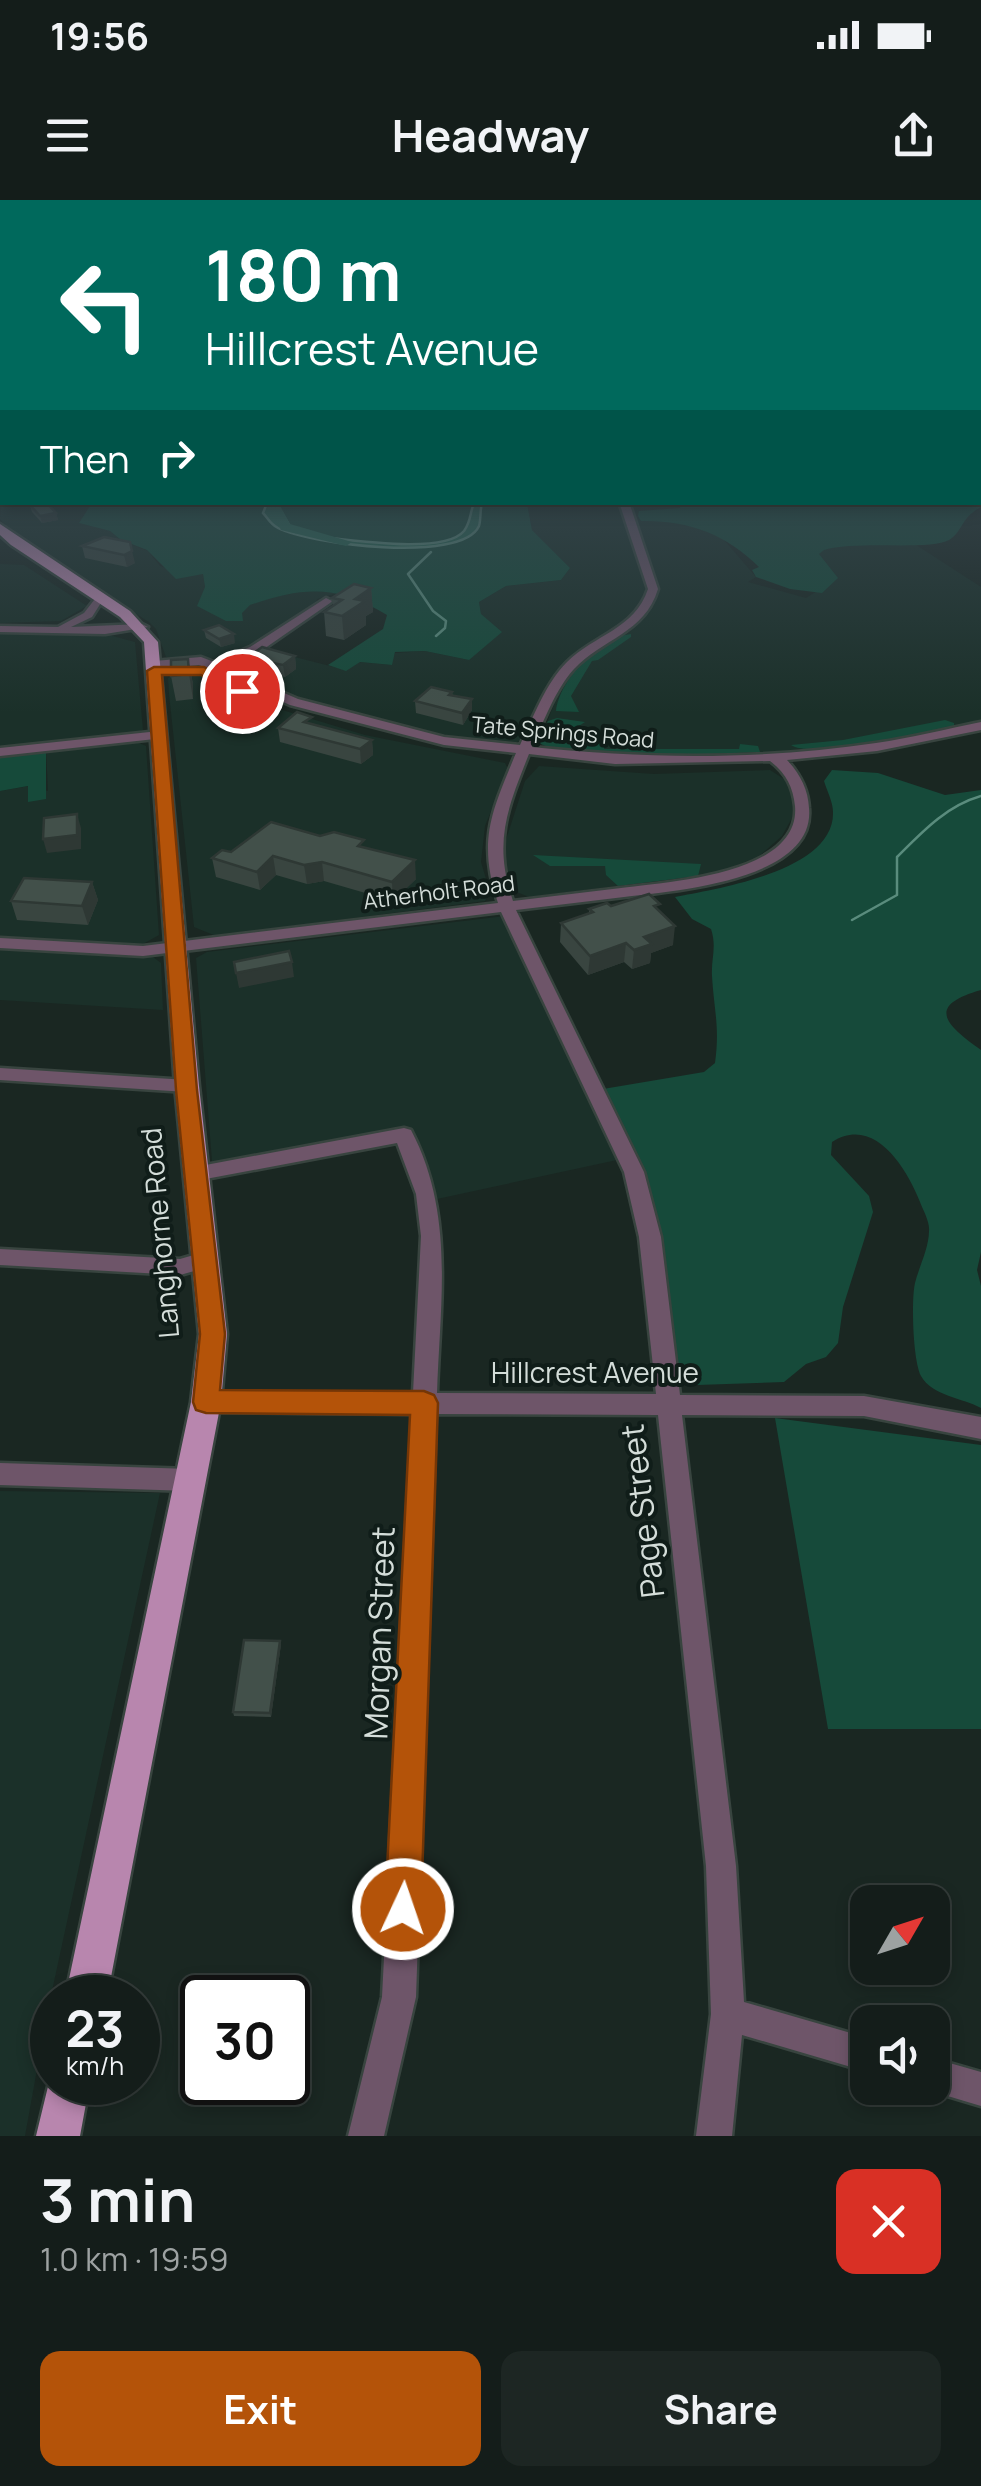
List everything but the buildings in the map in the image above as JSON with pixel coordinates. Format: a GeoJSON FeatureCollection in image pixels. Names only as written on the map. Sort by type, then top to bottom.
{"type":"FeatureCollection","features":[{"type":"Feature","properties":{"kind":"main road","name":"Langhorne Road"},"geometry":{"type":"LineString","coordinates":[[5,532],[25,552],[142,627],[151,642],[186,1086],[212,1334],[206,1402],[91,1975]]}},
{"type":"Feature","properties":{"kind":"main road"},"geometry":{"type":"LineString","coordinates":[[58,2136],[64,2105]]}},
{"type":"Feature","properties":{"kind":"street","name":"Page Street"},"geometry":{"type":"LineString","coordinates":[[634,532],[653,589],[652,599],[634,622],[564,672],[502,807],[494,838],[494,870],[507,906],[634,1172],[650,1237],[665,1402],[720,1866],[728,2014],[714,2136]]}},
{"type":"Feature","properties":{"kind":"street"},"geometry":{"type":"LineString","coordinates":[[44,630],[88,615],[96,608],[98,598]]}},
{"type":"Feature","properties":{"kind":"street"},"geometry":{"type":"LineString","coordinates":[[209,668],[254,650],[326,602]]}},
{"type":"Feature","properties":{"kind":"street"},"geometry":{"type":"LineString","coordinates":[[0,629],[105,631],[142,627]]}},
{"type":"Feature","properties":{"kind":"street"},"geometry":{"type":"LineString","coordinates":[[105,631],[151,642]]}},
{"type":"Feature","properties":{"kind":"street","name":"Tate Springs Road"},"geometry":{"type":"LineString","coordinates":[[154,668],[209,668],[242,691],[334,723],[426,746],[644,769],[783,760],[981,735]]}},
{"type":"Feature","properties":{"kind":"street","name":"Tate Springs Road"},"geometry":{"type":"LineString","coordinates":[[783,760],[876,748],[981,726]]}},
{"type":"Feature","properties":{"kind":"street"},"geometry":{"type":"LineString","coordinates":[[0,752],[159,735]]}},
{"type":"Feature","properties":{"kind":"street","name":"Atherholt Road"},"geometry":{"type":"LineString","coordinates":[[0,943],[143,951],[708,882],[763,862],[790,844],[801,822],[803,802],[783,760]]}},
{"type":"Feature","properties":{"kind":"street"},"geometry":{"type":"LineString","coordinates":[[0,1074],[186,1086]]}},
{"type":"Feature","properties":{"kind":"street","name":"Morgan Street"},"geometry":{"type":"LineString","coordinates":[[195,1174],[404,1134],[426,1194],[432,1236],[399,1996],[366,2136]]}},
{"type":"Feature","properties":{"kind":"street"},"geometry":{"type":"LineString","coordinates":[[0,1256],[180,1267],[204,1260]]}},
{"type":"Feature","properties":{"kind":"street","name":"Hillcrest Avenue"},"geometry":{"type":"LineString","coordinates":[[206,1402],[864,1406],[981,1428]]}},
{"type":"Feature","properties":{"kind":"street"},"geometry":{"type":"LineString","coordinates":[[0,1474],[191,1480]]}},
{"type":"Feature","properties":{"kind":"street"},"geometry":{"type":"LineString","coordinates":[[728,2014],[850,2050]]}},
{"type":"Feature","properties":{"kind":"street"},"geometry":{"type":"LineString","coordinates":[[950,2080],[981,2089]]}},
{"type":"Feature","properties":{"kind":"shaded area"},"geometry":{"type":"Polygon","coordinates":[[[12,532],[112,532],[148,551],[160,566],[187,575],[203,574],[205,587],[241,613],[270,598],[304,591],[341,592],[317,599],[316,606],[252,648],[224,659],[166,657],[156,629],[149,622],[19,541],[12,532]]]}},
{"type":"Feature","properties":{"kind":"shaded area"},"geometry":{"type":"Polygon","coordinates":[[[112,532],[534,532],[570,568],[561,580],[506,586],[479,602],[481,614],[502,632],[469,660],[425,651],[395,652],[392,665],[360,662],[346,671],[328,665],[383,629],[387,615],[352,598],[304,592],[250,605],[242,613],[243,621],[226,621],[197,606],[205,587],[203,574],[176,579],[147,550],[112,532]]]}},
{"type":"Feature","properties":{"kind":"shaded area"},"geometry":{"type":"Polygon","coordinates":[[[290,532],[412,544],[434,543],[473,532],[445,545],[416,548],[350,544],[290,532]]]}},
{"type":"Feature","properties":{"kind":"shaded area"},"geometry":{"type":"Polygon","coordinates":[[[534,532],[628,532],[646,587],[645,599],[657,600],[658,584],[640,532],[717,532],[756,577],[748,582],[806,598],[822,588],[791,545],[907,539],[981,587],[981,722],[906,738],[758,754],[543,749],[540,739],[557,697],[544,694],[522,740],[504,747],[412,732],[287,696],[228,670],[235,662],[267,650],[346,670],[359,662],[391,665],[395,653],[425,651],[469,660],[481,614],[479,602],[506,586],[561,580],[570,568],[534,532]]]}},
{"type":"Feature","properties":{"kind":"shaded area"},"geometry":{"type":"Polygon","coordinates":[[[708,532],[957,532],[949,540],[926,545],[824,550],[819,554],[838,578],[822,593],[790,589],[756,577],[752,570],[759,567],[708,532]]]}},
{"type":"Feature","properties":{"kind":"shaded area"},"geometry":{"type":"Polygon","coordinates":[[[0,564],[24,565],[87,606],[61,621],[0,623],[0,564]]]}},
{"type":"Feature","properties":{"kind":"shaded area"},"geometry":{"type":"Polygon","coordinates":[[[0,632],[109,635],[135,642],[143,730],[0,749],[0,632]]]}},
{"type":"Feature","properties":{"kind":"shaded area"},"geometry":{"type":"Polygon","coordinates":[[[631,634],[592,661],[571,696],[579,712],[556,711],[565,686],[583,662],[606,643],[631,634]]]}},
{"type":"Feature","properties":{"kind":"shaded area"},"geometry":{"type":"Polygon","coordinates":[[[178,673],[198,673],[269,706],[365,735],[505,763],[508,769],[485,826],[481,862],[490,892],[485,901],[216,936],[194,927],[169,694],[168,678],[178,673]]]}},
{"type":"Feature","properties":{"kind":"shaded area"},"geometry":{"type":"Polygon","coordinates":[[[557,718],[585,722],[579,726],[587,740],[605,744],[604,749],[739,749],[740,744],[758,746],[760,752],[659,756],[556,751],[539,743],[548,721],[557,718]]]}},
{"type":"Feature","properties":{"kind":"shaded area"},"geometry":{"type":"Polygon","coordinates":[[[945,720],[954,723],[954,728],[844,747],[803,749],[791,745],[843,740],[945,720]]]}},
{"type":"Feature","properties":{"kind":"shaded area"},"geometry":{"type":"Polygon","coordinates":[[[137,742],[146,746],[159,935],[143,944],[0,937],[0,791],[29,786],[48,791],[46,751],[137,742]]]}},
{"type":"Feature","properties":{"kind":"shaded area"},"geometry":{"type":"Polygon","coordinates":[[[46,751],[46,799],[28,802],[28,786],[0,791],[0,756],[46,751]]]}},
{"type":"Feature","properties":{"kind":"shaded area"},"geometry":{"type":"Polygon","coordinates":[[[539,766],[654,774],[770,770],[787,781],[794,802],[792,818],[782,836],[758,857],[714,874],[529,897],[514,891],[502,852],[525,781],[539,766]]]}},
{"type":"Feature","properties":{"kind":"shaded area"},"geometry":{"type":"Polygon","coordinates":[[[832,770],[878,773],[945,795],[981,790],[981,990],[952,1003],[947,1017],[958,1032],[981,1050],[981,1252],[977,1270],[981,1286],[981,1408],[932,1388],[921,1376],[913,1303],[928,1224],[914,1188],[897,1161],[875,1140],[862,1135],[847,1135],[832,1142],[831,1155],[869,1196],[873,1212],[843,1307],[838,1343],[826,1357],[806,1364],[784,1382],[697,1385],[675,1370],[652,1196],[603,1089],[704,1072],[715,1063],[713,935],[711,929],[692,919],[675,897],[770,874],[815,849],[828,832],[833,812],[824,781],[832,770]]]}},
{"type":"Feature","properties":{"kind":"shaded area"},"geometry":{"type":"Polygon","coordinates":[[[533,855],[701,864],[698,876],[618,886],[606,875],[605,866],[550,866],[533,855]]]}},
{"type":"Feature","properties":{"kind":"shaded area"},"geometry":{"type":"Polygon","coordinates":[[[505,916],[617,1160],[437,1199],[412,1136],[212,1161],[196,958],[207,952],[505,916]]]}},
{"type":"Feature","properties":{"kind":"shaded area"},"geometry":{"type":"Polygon","coordinates":[[[0,948],[153,957],[161,963],[163,1010],[0,1000],[0,948]]]}},
{"type":"Feature","properties":{"kind":"shaded area"},"geometry":{"type":"Polygon","coordinates":[[[775,1418],[981,1445],[981,1729],[828,1729],[775,1418]]]}},
{"type":"Feature","properties":{"kind":"shaded area"},"geometry":{"type":"Polygon","coordinates":[[[0,1491],[160,1493],[55,1975],[30,1975],[31,2105],[25,2136],[0,2136],[0,1491]]]}},
{"type":"Feature","properties":{"kind":"waterway"},"geometry":{"type":"LineString","coordinates":[[307,532],[346,542]]}},
{"type":"Feature","properties":{"kind":"waterway"},"geometry":{"type":"LineString","coordinates":[[431,552],[408,574],[433,611],[446,621],[445,628],[436,636]]}},
{"type":"Feature","properties":{"kind":"waterway"},"geometry":{"type":"LineString","coordinates":[[852,920],[897,895],[897,857],[916,838],[946,813],[981,796]]}},
{"type":"Feature","properties":{"kind":"route"},"geometry":{"type":"LineString","coordinates":[[242,691],[194,668],[154,671],[187,1090],[212,1334],[206,1402],[424,1403],[403,1909]]}}]}
